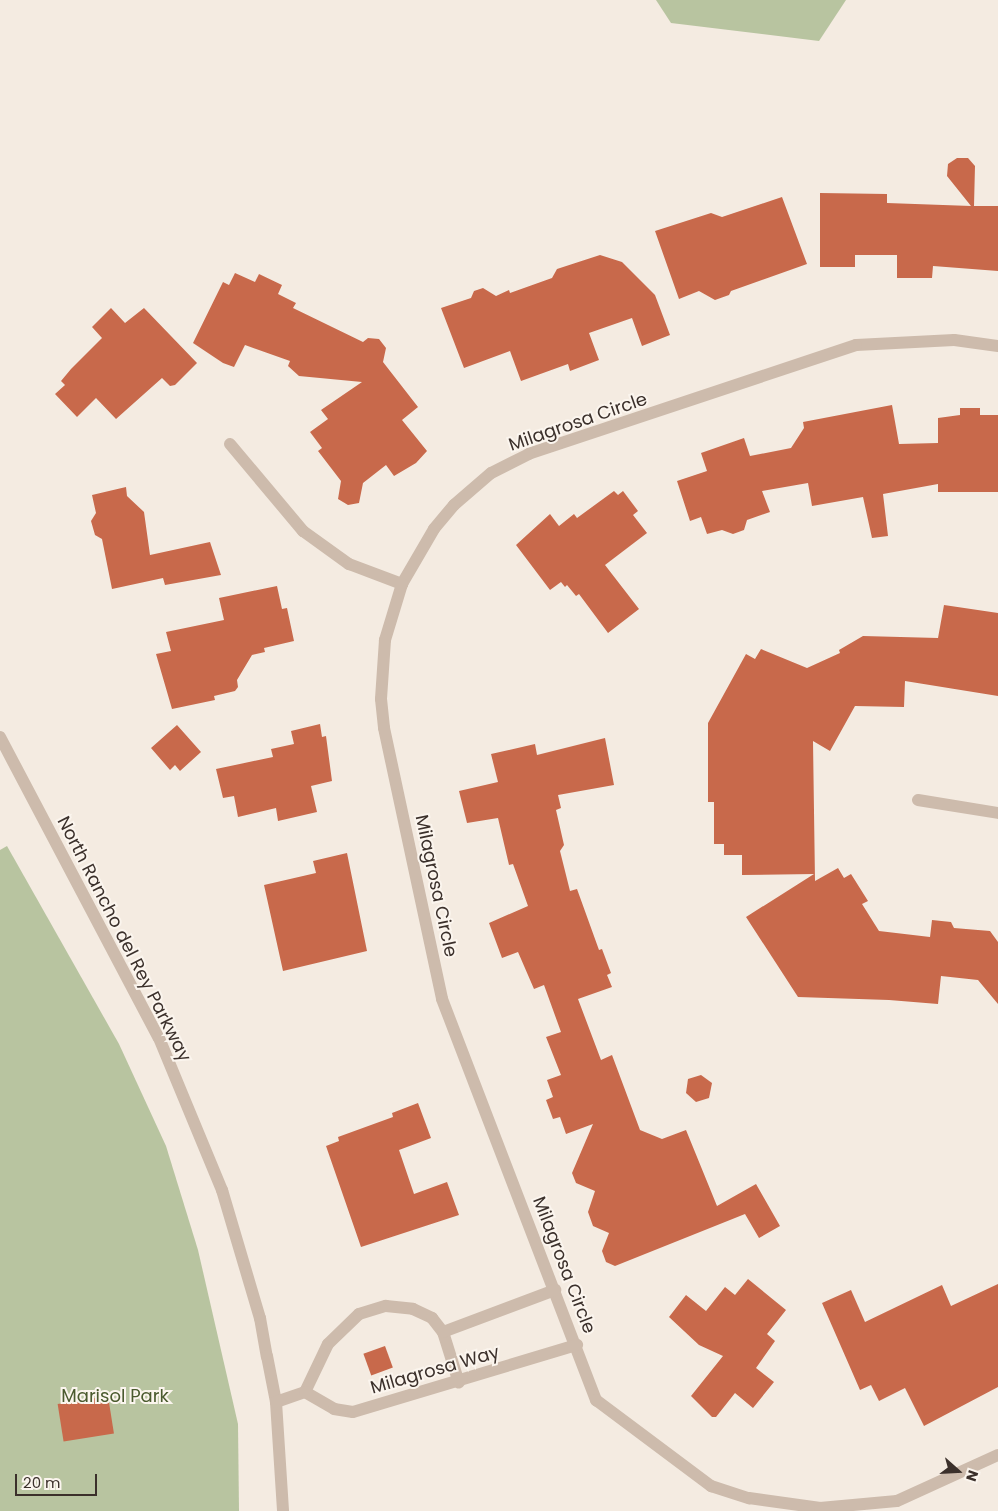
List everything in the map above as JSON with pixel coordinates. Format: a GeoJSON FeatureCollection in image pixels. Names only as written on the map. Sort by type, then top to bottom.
{"type":"FeatureCollection","features":[{"type":"Feature","properties":{"kind":"street","name":"Milagrosa Circle"},"geometry":{"type":"LineString","coordinates":[[998,346],[954,340],[856,345],[529,454],[491,473],[454,505],[425,542],[402,584],[385,640],[381,699],[384,728],[442,999],[577,1345],[596,1400],[710,1486],[749,1498],[820,1510],[897,1501],[998,1456]]}},
{"type":"Feature","properties":{"kind":"street"},"geometry":{"type":"LineString","coordinates":[[230,444],[303,531],[349,564],[402,584]]}},
{"type":"Feature","properties":{"kind":"street","name":"North Rancho del Rey Parkway"},"geometry":{"type":"LineString","coordinates":[[0,737],[159,1038],[222,1190],[260,1318],[276,1402],[283,1511]]}},
{"type":"Feature","properties":{"kind":"street"},"geometry":{"type":"LineString","coordinates":[[918,800],[998,813]]}},
{"type":"Feature","properties":{"kind":"street","name":"Milagrosa Way"},"geometry":{"type":"LineString","coordinates":[[555,1290],[442,1332],[432,1318],[413,1309],[386,1306],[360,1314],[328,1344],[305,1392],[334,1408],[353,1412],[459,1383],[577,1345]]}},
{"type":"Feature","properties":{"kind":"street"},"geometry":{"type":"LineString","coordinates":[[442,1332],[459,1383]]}},
{"type":"Feature","properties":{"kind":"street"},"geometry":{"type":"LineString","coordinates":[[276,1402],[305,1392]]}},
{"type":"Feature","properties":{"kind":"green space"},"geometry":{"type":"Polygon","coordinates":[[[656,0],[846,0],[819,41],[671,23],[656,0]]]}},
{"type":"Feature","properties":{"kind":"green space","name":"Marisol Park"},"geometry":{"type":"Polygon","coordinates":[[[7,846],[119,1044],[166,1146],[198,1250],[238,1424],[239,1511],[0,1511],[0,850],[7,846]]]}},
{"type":"Feature","properties":{"kind":"building"},"geometry":{"type":"Polygon","coordinates":[[[957,158],[968,158],[975,166],[974,206],[998,206],[998,271],[933,266],[932,278],[897,278],[897,255],[855,255],[855,267],[820,267],[820,193],[887,194],[887,203],[971,206],[947,176],[948,164],[957,158]]]}},
{"type":"Feature","properties":{"kind":"building"},"geometry":{"type":"Polygon","coordinates":[[[782,197],[807,264],[731,291],[729,295],[715,300],[699,291],[679,299],[655,231],[711,213],[722,217],[782,197]]]}},
{"type":"Feature","properties":{"kind":"building"},"geometry":{"type":"Polygon","coordinates":[[[600,255],[622,262],[655,295],[670,335],[642,346],[632,318],[589,333],[599,360],[570,371],[568,364],[521,381],[510,351],[464,368],[441,308],[471,298],[474,291],[483,288],[496,296],[509,290],[510,293],[552,278],[557,269],[600,255]]]}},
{"type":"Feature","properties":{"kind":"building"},"geometry":{"type":"Polygon","coordinates":[[[235,273],[255,282],[259,274],[282,285],[278,294],[296,303],[293,308],[363,342],[368,338],[379,339],[386,348],[383,362],[418,407],[402,420],[427,451],[416,463],[394,476],[386,465],[363,483],[359,503],[348,505],[338,499],[341,481],[318,451],[322,448],[310,432],[328,419],[321,410],[362,382],[299,376],[288,366],[290,361],[245,345],[234,367],[223,363],[193,343],[223,282],[229,285],[235,273]]]}},
{"type":"Feature","properties":{"kind":"building"},"geometry":{"type":"Polygon","coordinates":[[[111,308],[125,323],[144,308],[197,363],[175,385],[170,386],[162,378],[116,419],[96,398],[77,417],[55,394],[65,385],[61,381],[71,369],[102,338],[92,327],[111,308]]]}},
{"type":"Feature","properties":{"kind":"building"},"geometry":{"type":"Polygon","coordinates":[[[892,405],[899,444],[938,443],[938,418],[960,415],[960,408],[980,408],[980,415],[998,415],[998,492],[938,492],[938,484],[883,494],[888,536],[872,538],[863,497],[812,506],[808,483],[762,491],[770,512],[747,520],[744,530],[733,534],[722,530],[707,534],[701,517],[690,521],[677,481],[707,471],[701,453],[744,438],[750,456],[791,448],[804,428],[803,422],[892,405]]]}},
{"type":"Feature","properties":{"kind":"building"},"geometry":{"type":"Polygon","coordinates":[[[126,487],[127,496],[144,512],[150,555],[210,542],[221,575],[165,585],[163,578],[112,589],[102,539],[95,535],[91,521],[96,513],[92,495],[126,487]]]}},
{"type":"Feature","properties":{"kind":"building"},"geometry":{"type":"Polygon","coordinates":[[[614,491],[618,495],[623,491],[638,511],[633,515],[647,533],[605,565],[639,609],[608,633],[579,594],[576,596],[567,585],[565,587],[561,582],[550,590],[516,545],[550,514],[559,526],[574,514],[577,518],[614,491]]]}},
{"type":"Feature","properties":{"kind":"building"},"geometry":{"type":"Polygon","coordinates":[[[277,586],[282,609],[287,608],[294,641],[264,648],[265,652],[252,655],[237,680],[238,687],[235,691],[214,696],[215,700],[172,709],[156,654],[171,651],[166,632],[224,620],[219,598],[277,586]]]}},
{"type":"Feature","properties":{"kind":"building"},"geometry":{"type":"Polygon","coordinates":[[[944,605],[998,613],[998,696],[905,681],[904,707],[855,706],[830,751],[813,741],[815,881],[838,868],[844,878],[851,874],[868,901],[862,904],[879,931],[930,937],[932,920],[951,922],[954,928],[990,931],[998,942],[998,1004],[978,980],[941,976],[938,1004],[889,1000],[798,997],[746,917],[814,874],[742,875],[742,855],[724,855],[724,844],[714,844],[714,802],[708,802],[708,723],[746,654],[755,659],[761,649],[807,668],[840,653],[839,650],[863,636],[938,638],[944,605]]]}},
{"type":"Feature","properties":{"kind":"building"},"geometry":{"type":"Polygon","coordinates":[[[320,724],[322,737],[326,736],[332,781],[311,786],[317,812],[278,821],[276,808],[238,817],[234,796],[223,798],[216,769],[273,757],[271,749],[294,744],[291,731],[320,724]]]}},
{"type":"Feature","properties":{"kind":"building"},"geometry":{"type":"Polygon","coordinates":[[[177,725],[201,752],[180,771],[175,765],[170,770],[151,748],[177,725]]]}},
{"type":"Feature","properties":{"kind":"building"},"geometry":{"type":"Polygon","coordinates":[[[605,738],[614,785],[558,795],[561,808],[556,810],[564,845],[560,851],[570,891],[577,889],[599,950],[602,949],[611,973],[607,975],[612,987],[578,999],[601,1060],[612,1055],[640,1130],[662,1139],[686,1130],[717,1206],[756,1184],[780,1226],[759,1238],[745,1214],[615,1266],[606,1262],[602,1251],[609,1233],[593,1226],[588,1212],[595,1191],[576,1183],[572,1173],[593,1124],[566,1134],[560,1117],[553,1119],[546,1100],[553,1097],[547,1080],[561,1075],[546,1037],[561,1032],[544,985],[534,989],[518,952],[502,958],[489,923],[528,906],[513,864],[509,865],[498,818],[467,823],[459,791],[498,782],[491,754],[535,744],[537,755],[605,738]]]}},
{"type":"Feature","properties":{"kind":"building"},"geometry":{"type":"Polygon","coordinates":[[[347,853],[367,951],[283,971],[264,885],[316,873],[313,861],[347,853]]]}},
{"type":"Feature","properties":{"kind":"building"},"geometry":{"type":"Polygon","coordinates":[[[701,1075],[712,1083],[709,1098],[696,1102],[686,1093],[688,1079],[701,1075]]]}},
{"type":"Feature","properties":{"kind":"building"},"geometry":{"type":"Polygon","coordinates":[[[418,1103],[431,1138],[399,1150],[414,1194],[447,1182],[459,1215],[361,1247],[326,1146],[339,1141],[338,1137],[393,1117],[392,1113],[418,1103]]]}},
{"type":"Feature","properties":{"kind":"building"},"geometry":{"type":"Polygon","coordinates":[[[748,1279],[786,1310],[767,1334],[775,1341],[756,1368],[774,1382],[753,1408],[735,1393],[716,1417],[712,1417],[691,1396],[723,1356],[699,1345],[669,1317],[686,1295],[706,1311],[725,1287],[735,1295],[748,1279]]]}},
{"type":"Feature","properties":{"kind":"building"},"geometry":{"type":"Polygon","coordinates":[[[998,1284],[998,1387],[924,1426],[905,1388],[879,1401],[871,1385],[860,1390],[822,1303],[851,1290],[865,1322],[942,1285],[951,1306],[998,1284]]]}},
{"type":"Feature","properties":{"kind":"building"},"geometry":{"type":"Polygon","coordinates":[[[385,1346],[393,1368],[371,1375],[363,1354],[385,1346]]]}},
{"type":"Feature","properties":{"kind":"building"},"geometry":{"type":"Polygon","coordinates":[[[108,1396],[114,1434],[64,1442],[58,1404],[108,1396]]]}}]}
